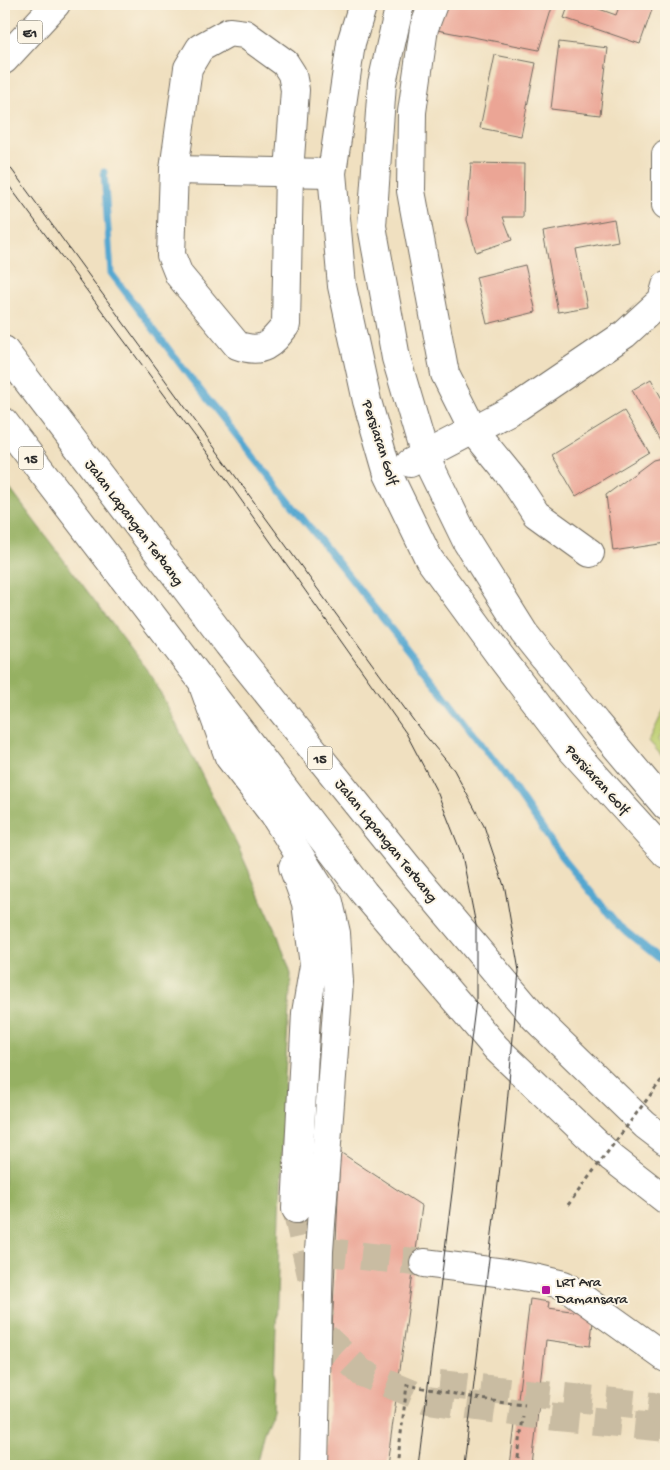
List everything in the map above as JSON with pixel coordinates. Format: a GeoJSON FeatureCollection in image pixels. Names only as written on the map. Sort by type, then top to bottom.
{"type":"FeatureCollection","features":[{"type":"Feature","properties":{"kind":"main road","name":"E1"},"geometry":{"type":"LineString","coordinates":[[4,60],[56,4]]}},
{"type":"Feature","properties":{"kind":"main road","name":"Persiaran Golf"},"geometry":{"type":"LineString","coordinates":[[363,4],[351,43],[332,173],[342,286],[367,401],[388,474],[429,559],[500,656],[571,748],[666,854]]}},
{"type":"Feature","properties":{"kind":"main road"},"geometry":{"type":"LineString","coordinates":[[400,4],[382,83],[372,226],[396,358],[426,456],[467,542],[524,633],[666,806]]}},
{"type":"Feature","properties":{"kind":"main road"},"geometry":{"type":"LineString","coordinates":[[433,4],[424,28],[412,112],[412,191],[445,374],[473,430],[513,479],[536,514],[590,553]]}},
{"type":"Feature","properties":{"kind":"main road"},"geometry":{"type":"LineString","coordinates":[[229,32],[245,34],[285,63],[292,74],[295,90],[289,172],[286,325],[272,343],[262,348],[250,350],[237,345],[179,275],[171,255],[174,170],[188,68],[200,48],[229,32]]}},
{"type":"Feature","properties":{"kind":"main road"},"geometry":{"type":"LineString","coordinates":[[666,154],[666,205]]}},
{"type":"Feature","properties":{"kind":"main road"},"geometry":{"type":"LineString","coordinates":[[174,170],[332,173]]}},
{"type":"Feature","properties":{"kind":"main road"},"geometry":{"type":"LineString","coordinates":[[388,474],[426,456],[519,406],[625,334],[662,300],[666,286]]}},
{"type":"Feature","properties":{"kind":"main road","name":"Jalan Lapangan Terbang"},"geometry":{"type":"LineString","coordinates":[[4,350],[228,644],[413,873],[535,1018],[645,1125],[666,1141]]}},
{"type":"Feature","properties":{"kind":"main road","name":"15"},"geometry":{"type":"LineString","coordinates":[[4,422],[364,892],[496,1048],[612,1158],[666,1200]]}},
{"type":"Feature","properties":{"kind":"main road"},"geometry":{"type":"LineString","coordinates":[[202,682],[229,757],[274,815],[329,902],[336,933],[339,982],[319,1251],[314,1466]]}},
{"type":"Feature","properties":{"kind":"main road"},"geometry":{"type":"LineString","coordinates":[[274,815],[306,903],[314,965],[306,1013],[296,1209]]}},
{"type":"Feature","properties":{"kind":"main road"},"geometry":{"type":"LineString","coordinates":[[424,1263],[539,1278],[564,1285],[666,1358]]}},
{"type":"Feature","properties":{"kind":"path"},"geometry":{"type":"LineString","coordinates":[[568,1205],[666,1074]]}},
{"type":"Feature","properties":{"kind":"path"},"geometry":{"type":"LineString","coordinates":[[397,1466],[407,1385],[498,1402],[525,1405]]}},
{"type":"Feature","properties":{"kind":"path"},"geometry":{"type":"LineString","coordinates":[[517,1466],[523,1417]]}},
{"type":"Feature","properties":{"kind":"green space"},"geometry":{"type":"Polygon","coordinates":[[[4,481],[153,678],[239,849],[278,936],[291,974],[285,1075],[273,1411],[264,1431],[256,1466],[4,1466],[4,481]]]}},
{"type":"Feature","properties":{"kind":"green space"},"geometry":{"type":"Polygon","coordinates":[[[666,705],[666,724],[659,740],[666,748],[666,761],[649,741],[666,705]]]}},
{"type":"Feature","properties":{"kind":"building"},"geometry":{"type":"Polygon","coordinates":[[[441,4],[553,4],[539,50],[432,29],[441,4]]]}},
{"type":"Feature","properties":{"kind":"building"},"geometry":{"type":"Polygon","coordinates":[[[569,4],[585,4],[616,15],[620,4],[654,4],[640,44],[564,18],[569,4]]]}},
{"type":"Feature","properties":{"kind":"building"},"geometry":{"type":"Polygon","coordinates":[[[559,42],[608,48],[600,115],[551,109],[559,42]]]}},
{"type":"Feature","properties":{"kind":"building"},"geometry":{"type":"Polygon","coordinates":[[[495,55],[536,63],[521,136],[480,128],[495,55]]]}},
{"type":"Feature","properties":{"kind":"building"},"geometry":{"type":"Polygon","coordinates":[[[471,163],[524,164],[523,217],[503,217],[512,240],[476,252],[467,220],[471,163]]]}},
{"type":"Feature","properties":{"kind":"building"},"geometry":{"type":"Polygon","coordinates":[[[614,219],[618,241],[576,249],[587,307],[558,312],[543,232],[614,219]]]}},
{"type":"Feature","properties":{"kind":"building"},"geometry":{"type":"Polygon","coordinates":[[[525,265],[536,312],[487,324],[476,277],[525,265]]]}},
{"type":"Feature","properties":{"kind":"building"},"geometry":{"type":"Polygon","coordinates":[[[651,379],[666,406],[666,438],[660,441],[632,390],[651,379]]]}},
{"type":"Feature","properties":{"kind":"building"},"geometry":{"type":"Polygon","coordinates":[[[624,411],[649,452],[576,496],[552,455],[624,411]]]}},
{"type":"Feature","properties":{"kind":"building"},"geometry":{"type":"Polygon","coordinates":[[[666,457],[666,543],[613,551],[606,495],[653,460],[666,457]]]}},
{"type":"Feature","properties":{"kind":"building"},"geometry":{"type":"Polygon","coordinates":[[[340,1152],[422,1206],[387,1466],[326,1466],[340,1152]]]}},
{"type":"Feature","properties":{"kind":"building"},"geometry":{"type":"Polygon","coordinates":[[[530,1299],[549,1302],[548,1308],[594,1314],[590,1346],[546,1340],[532,1466],[510,1466],[530,1299]]]}},
{"type":"Feature","properties":{"kind":"waterway"},"geometry":{"type":"LineString","coordinates":[[104,172],[111,273],[189,376],[443,694],[503,772],[561,856],[619,926],[666,964]]}},
{"type":"Feature","properties":{"kind":"tunnel"},"geometry":{"type":"LineString","coordinates":[[296,1209],[325,1337],[362,1373],[428,1400],[527,1414],[666,1428]]}},
{"type":"Feature","properties":{"kind":"tunnel"},"geometry":{"type":"LineString","coordinates":[[319,1251],[424,1263]]}},
{"type":"Feature","properties":{"kind":"tunnel"},"geometry":{"type":"LineString","coordinates":[[439,1384],[653,1406],[666,1416]]}},
{"type":"Feature","properties":{"kind":"tram line"},"geometry":{"type":"LineString","coordinates":[[4,159],[419,728],[454,770],[484,826],[505,889],[519,971],[505,1126],[464,1466]]}},
{"type":"Feature","properties":{"kind":"tram line"},"geometry":{"type":"LineString","coordinates":[[4,179],[212,459],[406,733],[438,794],[462,855],[476,925],[476,1000],[418,1466]]}},
{"type":"Feature","properties":{"kind":"place","name":"LRT Ara Damansara"},"geometry":{"type":"Point","coordinates":[546,1290]}}]}
